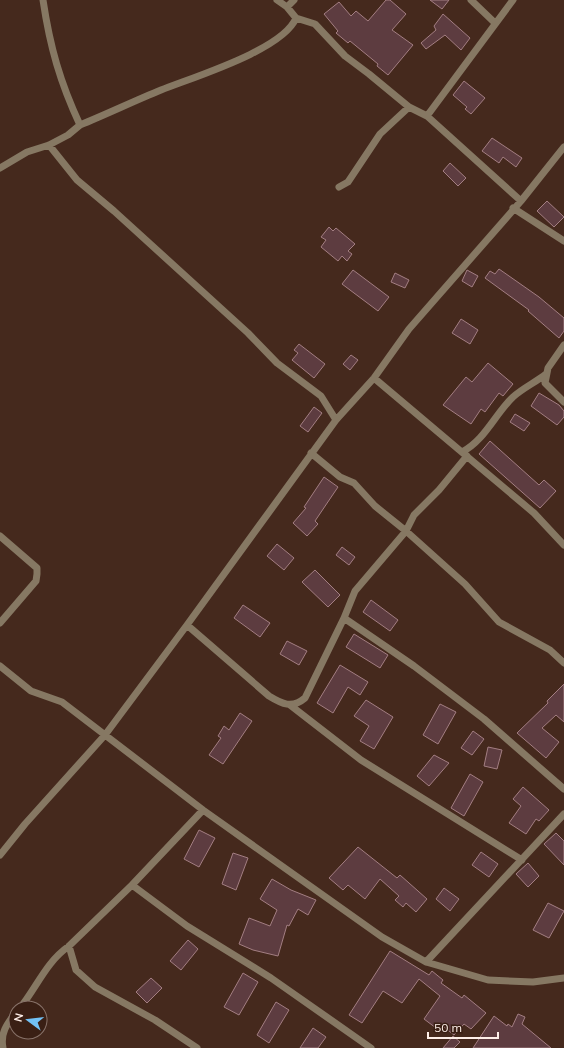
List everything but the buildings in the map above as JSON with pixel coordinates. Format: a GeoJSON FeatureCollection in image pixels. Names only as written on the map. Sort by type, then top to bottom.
{"type":"FeatureCollection","features":[{"type":"Feature","properties":{"kind":"street"},"geometry":{"type":"LineString","coordinates":[[43,0],[48,38],[66,95],[80,125]]}},
{"type":"Feature","properties":{"kind":"street"},"geometry":{"type":"LineString","coordinates":[[277,0],[287,7],[296,18],[314,24],[345,56],[370,74],[409,107],[427,116],[521,200]]}},
{"type":"Feature","properties":{"kind":"street"},"geometry":{"type":"LineString","coordinates":[[287,7],[294,0]]}},
{"type":"Feature","properties":{"kind":"street"},"geometry":{"type":"LineString","coordinates":[[471,0],[495,23]]}},
{"type":"Feature","properties":{"kind":"street"},"geometry":{"type":"LineString","coordinates":[[427,116],[513,0]]}},
{"type":"Feature","properties":{"kind":"street"},"geometry":{"type":"LineString","coordinates":[[0,168],[27,152],[49,145],[68,135],[80,125],[253,54],[286,32],[293,26],[296,18]]}},
{"type":"Feature","properties":{"kind":"street"},"geometry":{"type":"LineString","coordinates":[[339,187],[348,182],[380,134],[409,107]]}},
{"type":"Feature","properties":{"kind":"street"},"geometry":{"type":"LineString","coordinates":[[49,145],[77,180],[114,211],[248,333],[277,364],[321,396],[336,420]]}},
{"type":"Feature","properties":{"kind":"street"},"geometry":{"type":"LineString","coordinates":[[0,855],[25,824],[105,735],[187,626],[336,420],[374,378],[409,329],[521,200],[564,147]]}},
{"type":"Feature","properties":{"kind":"street"},"geometry":{"type":"LineString","coordinates":[[514,208],[564,241]]}},
{"type":"Feature","properties":{"kind":"street"},"geometry":{"type":"LineString","coordinates":[[564,345],[551,361],[546,374],[545,383],[564,402]]}},
{"type":"Feature","properties":{"kind":"street"},"geometry":{"type":"LineString","coordinates":[[290,705],[299,703],[304,698],[344,618],[355,591],[406,531],[414,515],[512,397],[546,374]]}},
{"type":"Feature","properties":{"kind":"street"},"geometry":{"type":"LineString","coordinates":[[374,378],[534,513],[564,545]]}},
{"type":"Feature","properties":{"kind":"street"},"geometry":{"type":"LineString","coordinates":[[311,453],[340,477],[354,483],[375,506],[406,531],[465,584],[499,622],[550,650],[564,663]]}},
{"type":"Feature","properties":{"kind":"street"},"geometry":{"type":"LineString","coordinates":[[0,536],[36,568],[38,574],[36,581],[0,623]]}},
{"type":"Feature","properties":{"kind":"street"},"geometry":{"type":"LineString","coordinates":[[344,618],[414,666],[484,719],[564,789]]}},
{"type":"Feature","properties":{"kind":"street"},"geometry":{"type":"LineString","coordinates":[[187,626],[269,696],[290,705],[361,760],[522,860]]}},
{"type":"Feature","properties":{"kind":"street"},"geometry":{"type":"LineString","coordinates":[[0,666],[31,691],[62,702],[203,810],[382,937],[426,962],[488,980],[533,982],[563,977]]}},
{"type":"Feature","properties":{"kind":"street"},"geometry":{"type":"LineString","coordinates":[[26,1000],[42,977],[48,964],[69,946],[132,885],[203,810]]}},
{"type":"Feature","properties":{"kind":"street"},"geometry":{"type":"LineString","coordinates":[[426,962],[564,814]]}},
{"type":"Feature","properties":{"kind":"street"},"geometry":{"type":"LineString","coordinates":[[132,885],[182,922],[271,978],[371,1048]]}},
{"type":"Feature","properties":{"kind":"street"},"geometry":{"type":"LineString","coordinates":[[69,946],[76,970],[95,988],[155,1020],[197,1048]]}},
{"type":"Feature","properties":{"kind":"street"},"geometry":{"type":"LineString","coordinates":[[3,1048],[0,1036],[8,1022]]}}]}
